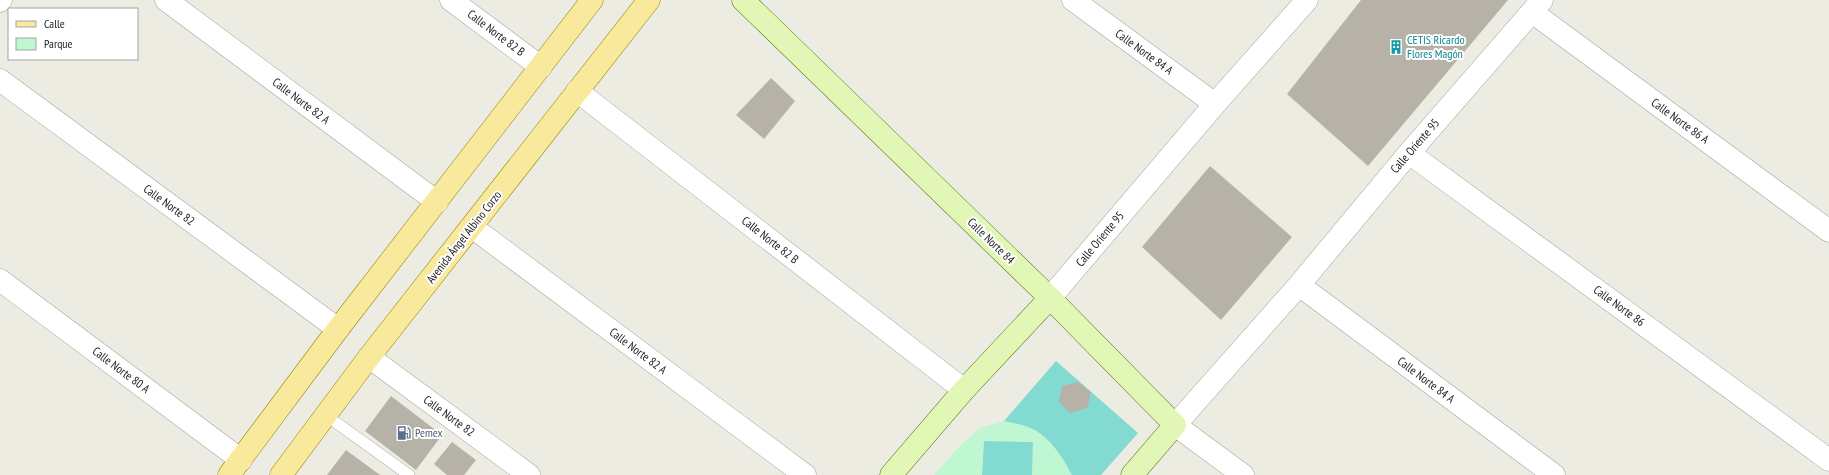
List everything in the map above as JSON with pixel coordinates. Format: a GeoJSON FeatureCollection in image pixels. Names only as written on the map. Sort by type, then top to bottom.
{"type":"FeatureCollection","features":[{"type":"Feature","properties":{"kind":"main road"},"geometry":{"type":"LineString","coordinates":[[235,468],[338,329],[592,0]]}},
{"type":"Feature","properties":{"kind":"main road","name":"Avenida Ángel Albino Corzo"},"geometry":{"type":"LineString","coordinates":[[281,475],[327,416],[369,357],[649,0]]}},
{"type":"Feature","properties":{"kind":"street","name":"Calle Norte 82 A"},"geometry":{"type":"LineString","coordinates":[[166,0],[437,202]]}},
{"type":"Feature","properties":{"kind":"street","name":"Calle Norte 82 B"},"geometry":{"type":"LineString","coordinates":[[451,0],[541,67]]}},
{"type":"Feature","properties":{"kind":"street","name":"Calle Norte 84"},"geometry":{"type":"LineString","coordinates":[[743,0],[1050,298],[1175,425],[1243,475]]}},
{"type":"Feature","properties":{"kind":"street","name":"Calle Norte 84 A"},"geometry":{"type":"LineString","coordinates":[[1073,0],[1215,104]]}},
{"type":"Feature","properties":{"kind":"street","name":"Calle Oriente 95"},"geometry":{"type":"LineString","coordinates":[[891,475],[964,390],[1050,298],[1215,104],[1307,0]]}},
{"type":"Feature","properties":{"kind":"street","name":"Calle Oriente 95"},"geometry":{"type":"LineString","coordinates":[[1132,475],[1299,285],[1409,153],[1537,6]]}},
{"type":"Feature","properties":{"kind":"street","name":"Calle Norte 86 A"},"geometry":{"type":"LineString","coordinates":[[1537,6],[1829,231]]}},
{"type":"Feature","properties":{"kind":"street","name":"Calle Norte 82"},"geometry":{"type":"LineString","coordinates":[[0,80],[338,329]]}},
{"type":"Feature","properties":{"kind":"street","name":"Calle Norte 82 B"},"geometry":{"type":"LineString","coordinates":[[577,91],[964,390]]}},
{"type":"Feature","properties":{"kind":"street","name":"Calle Norte 86"},"geometry":{"type":"LineString","coordinates":[[1409,153],[1829,460]]}},
{"type":"Feature","properties":{"kind":"street","name":"Calle Norte 82 A"},"geometry":{"type":"LineString","coordinates":[[472,227],[805,475]]}},
{"type":"Feature","properties":{"kind":"street","name":"Calle Norte 80 A"},"geometry":{"type":"LineString","coordinates":[[0,280],[235,468]]}},
{"type":"Feature","properties":{"kind":"street","name":"Calle Norte 84 A"},"geometry":{"type":"LineString","coordinates":[[1299,285],[1554,475]]}},
{"type":"Feature","properties":{"kind":"street","name":"Calle Norte 82"},"geometry":{"type":"LineString","coordinates":[[369,357],[529,475]]}},
{"type":"Feature","properties":{"kind":"lane"},"geometry":{"type":"LineString","coordinates":[[327,416],[409,475]]}},
{"type":"Feature","properties":{"kind":"green space"},"geometry":{"type":"Polygon","coordinates":[[[1004,421],[1025,426],[1042,435],[1054,447],[1072,475],[1032,475],[1033,442],[984,441],[982,475],[934,475],[960,446],[980,428],[1004,421]]]}},
{"type":"Feature","properties":{"kind":"shaded area"},"geometry":{"type":"Polygon","coordinates":[[[1056,361],[1138,433],[1101,475],[1072,475],[1054,447],[1042,435],[1025,426],[1004,421],[1056,361]]]}},
{"type":"Feature","properties":{"kind":"shaded area"},"geometry":{"type":"Polygon","coordinates":[[[984,441],[1033,442],[1032,475],[982,475],[984,441]]]}},
{"type":"Feature","properties":{"kind":"building","name":"CETIS Ricardo Flores Magón"},"geometry":{"type":"Polygon","coordinates":[[[1361,0],[1508,0],[1368,166],[1287,94],[1361,0]]]}},
{"type":"Feature","properties":{"kind":"building"},"geometry":{"type":"Polygon","coordinates":[[[771,78],[795,101],[764,139],[736,115],[771,78]]]}},
{"type":"Feature","properties":{"kind":"building"},"geometry":{"type":"Polygon","coordinates":[[[1210,166],[1292,237],[1221,320],[1142,247],[1210,166]]]}},
{"type":"Feature","properties":{"kind":"building"},"geometry":{"type":"Polygon","coordinates":[[[1078,382],[1091,392],[1087,408],[1070,413],[1059,402],[1062,386],[1078,382]]]}},
{"type":"Feature","properties":{"kind":"building","name":"Pemex"},"geometry":{"type":"Polygon","coordinates":[[[391,396],[442,435],[416,470],[365,431],[391,396]]]}},
{"type":"Feature","properties":{"kind":"building","name":"Pemex"},"geometry":{"type":"Polygon","coordinates":[[[452,442],[476,460],[464,475],[447,475],[434,464],[452,442]]]}},
{"type":"Feature","properties":{"kind":"building"},"geometry":{"type":"Polygon","coordinates":[[[346,450],[380,475],[327,475],[346,450]]]}},
{"type":"Feature","properties":{"kind":"place","name":"CETIS Ricardo Flores Magón"},"geometry":{"type":"Point","coordinates":[1396,47]}},
{"type":"Feature","properties":{"kind":"place","name":"Pemex"},"geometry":{"type":"Point","coordinates":[404,433]}}]}
